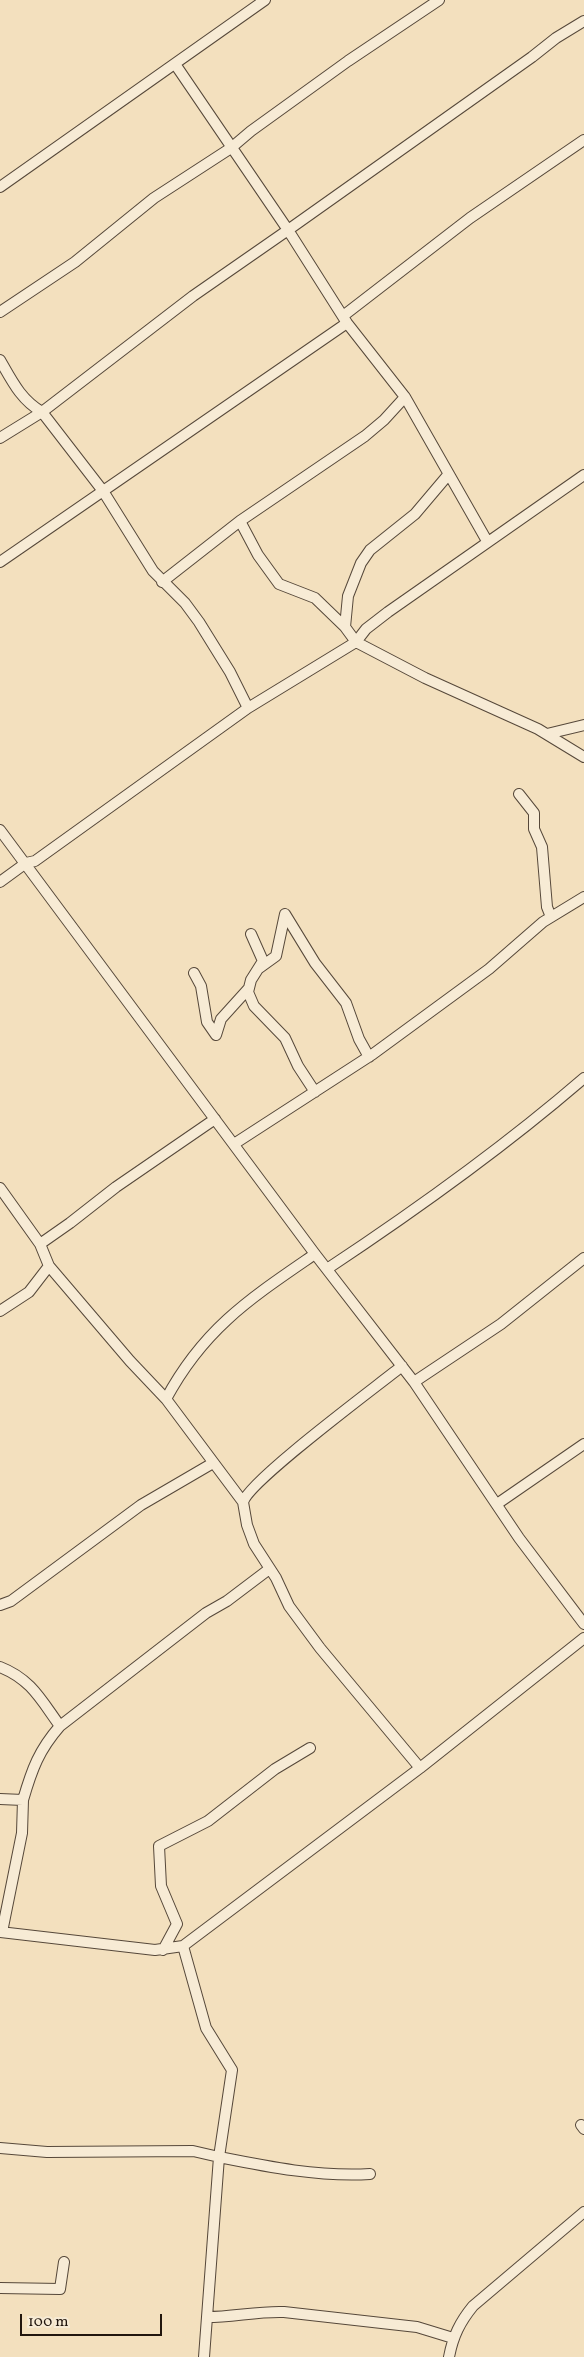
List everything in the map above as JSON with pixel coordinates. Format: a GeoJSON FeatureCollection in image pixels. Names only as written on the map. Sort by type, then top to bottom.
{"type":"FeatureCollection","features":[{"type":"Feature","properties":{"kind":"street"},"geometry":{"type":"LineString","coordinates":[[0,187],[265,0]]}},
{"type":"Feature","properties":{"kind":"street"},"geometry":{"type":"LineString","coordinates":[[0,312],[75,262],[154,198],[231,148],[251,131],[333,72],[439,0]]}},
{"type":"Feature","properties":{"kind":"street"},"geometry":{"type":"LineString","coordinates":[[0,438],[42,412],[193,296],[532,58],[556,38],[584,21]]}},
{"type":"Feature","properties":{"kind":"street"},"geometry":{"type":"LineString","coordinates":[[175,64],[288,230],[345,320],[405,397],[487,541]]}},
{"type":"Feature","properties":{"kind":"street"},"geometry":{"type":"LineString","coordinates":[[0,562],[345,320],[470,218],[584,140]]}},
{"type":"Feature","properties":{"kind":"street"},"geometry":{"type":"LineString","coordinates":[[0,360],[19,394],[31,406],[42,412],[103,491],[153,571],[185,603],[199,622],[230,672],[248,708]]}},
{"type":"Feature","properties":{"kind":"street"},"geometry":{"type":"LineString","coordinates":[[162,582],[240,521],[365,436],[384,420],[405,397]]}},
{"type":"Feature","properties":{"kind":"street"},"geometry":{"type":"LineString","coordinates":[[345,627],[348,596],[355,575],[365,556],[414,514],[448,475]]}},
{"type":"Feature","properties":{"kind":"street"},"geometry":{"type":"LineString","coordinates":[[0,882],[26,863],[35,861],[248,708],[356,642],[366,629],[388,612],[584,475]]}},
{"type":"Feature","properties":{"kind":"street"},"geometry":{"type":"LineString","coordinates":[[240,521],[258,555],[279,584],[315,598],[345,627],[356,642],[425,678],[546,734],[584,757]]}},
{"type":"Feature","properties":{"kind":"street"},"geometry":{"type":"LineString","coordinates":[[153,571],[176,570]]}},
{"type":"Feature","properties":{"kind":"street"},"geometry":{"type":"LineString","coordinates":[[546,734],[584,725]]}},
{"type":"Feature","properties":{"kind":"street"},"geometry":{"type":"LineString","coordinates":[[519,794],[534,813],[534,829],[542,847],[546,907],[551,917]]}},
{"type":"Feature","properties":{"kind":"street"},"geometry":{"type":"LineString","coordinates":[[0,830],[315,1254],[414,1382],[520,1538],[584,1624]]}},
{"type":"Feature","properties":{"kind":"street"},"geometry":{"type":"LineString","coordinates":[[234,1144],[370,1057],[489,969],[551,917],[584,897]]}},
{"type":"Feature","properties":{"kind":"street"},"geometry":{"type":"LineString","coordinates":[[258,969],[276,956],[285,914],[315,963],[346,1003],[359,1039],[370,1057]]}},
{"type":"Feature","properties":{"kind":"street"},"geometry":{"type":"LineString","coordinates":[[194,972],[201,986],[207,1022],[216,1036],[225,1014],[249,988],[263,961],[250,934]]}},
{"type":"Feature","properties":{"kind":"street"},"geometry":{"type":"LineString","coordinates":[[249,988],[254,1006],[285,1038],[298,1066],[315,1092]]}},
{"type":"Feature","properties":{"kind":"street"},"geometry":{"type":"LineString","coordinates":[[327,1270],[402,1220],[536,1119],[584,1078]]}},
{"type":"Feature","properties":{"kind":"street"},"geometry":{"type":"LineString","coordinates":[[40,1244],[70,1224],[116,1187],[215,1119]]}},
{"type":"Feature","properties":{"kind":"street"},"geometry":{"type":"LineString","coordinates":[[0,1188],[40,1244],[49,1266],[130,1361],[166,1398],[241,1498],[247,1525],[254,1544],[268,1570],[278,1583],[289,1606],[320,1648],[420,1768]]}},
{"type":"Feature","properties":{"kind":"street"},"geometry":{"type":"LineString","coordinates":[[166,1398],[186,1364],[217,1328],[243,1306],[315,1254]]}},
{"type":"Feature","properties":{"kind":"street"},"geometry":{"type":"LineString","coordinates":[[414,1382],[501,1324],[584,1258]]}},
{"type":"Feature","properties":{"kind":"street"},"geometry":{"type":"LineString","coordinates":[[0,1311],[29,1292],[49,1266]]}},
{"type":"Feature","properties":{"kind":"street"},"geometry":{"type":"LineString","coordinates":[[241,1498],[315,1435],[402,1366]]}},
{"type":"Feature","properties":{"kind":"street"},"geometry":{"type":"LineString","coordinates":[[497,1504],[584,1444]]}},
{"type":"Feature","properties":{"kind":"street"},"geometry":{"type":"LineString","coordinates":[[0,1605],[11,1601],[141,1505],[213,1463]]}},
{"type":"Feature","properties":{"kind":"street"},"geometry":{"type":"LineString","coordinates":[[268,1570],[206,1613],[60,1726],[43,1746],[32,1767],[24,1800],[22,1834],[1,1932],[134,1948],[163,1950],[183,1946],[420,1768],[584,1638]]}},
{"type":"Feature","properties":{"kind":"street"},"geometry":{"type":"LineString","coordinates":[[0,1667],[17,1673],[32,1687],[60,1726]]}},
{"type":"Feature","properties":{"kind":"street"},"geometry":{"type":"LineString","coordinates":[[163,1950],[177,1924],[161,1886],[160,1846],[208,1821],[275,1769],[310,1748]]}},
{"type":"Feature","properties":{"kind":"street"},"geometry":{"type":"LineString","coordinates":[[0,1799],[24,1800]]}},
{"type":"Feature","properties":{"kind":"street"},"geometry":{"type":"LineString","coordinates":[[183,1946],[206,2028],[232,2070],[233,2076],[219,2157],[211,2239],[204,2357]]}},
{"type":"Feature","properties":{"kind":"street"},"geometry":{"type":"LineString","coordinates":[[0,2148],[47,2152],[193,2151],[273,2168],[346,2176],[370,2174]]}},
{"type":"Feature","properties":{"kind":"street"},"geometry":{"type":"LineString","coordinates":[[450,2357],[452,2338],[461,2321],[473,2306],[584,2212]]}},
{"type":"Feature","properties":{"kind":"street"},"geometry":{"type":"LineString","coordinates":[[0,2288],[60,2289],[64,2262]]}},
{"type":"Feature","properties":{"kind":"street"},"geometry":{"type":"LineString","coordinates":[[207,2317],[284,2312],[416,2327],[452,2338]]}}]}
